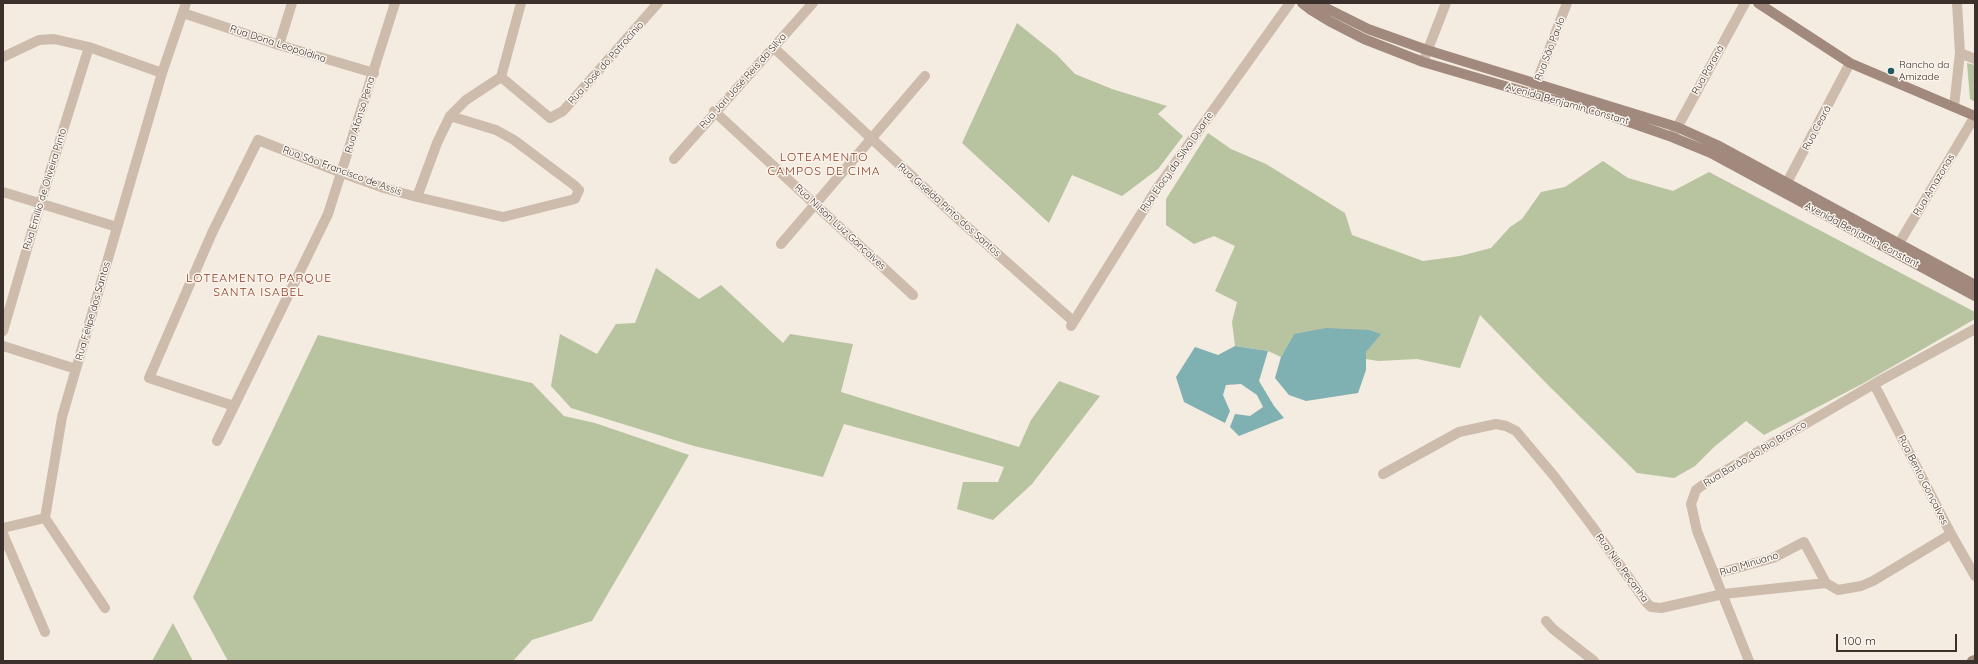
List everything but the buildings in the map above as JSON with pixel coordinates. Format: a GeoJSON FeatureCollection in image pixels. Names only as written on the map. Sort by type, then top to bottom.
{"type":"FeatureCollection","features":[{"type":"Feature","properties":{"kind":"main road","name":"Avenida Benjamin Constant"},"geometry":{"type":"LineString","coordinates":[[1302,3],[1317,14],[1364,39],[1423,62],[1532,94],[1597,111],[1672,137],[1711,153],[1899,244],[1975,285]]}},
{"type":"Feature","properties":{"kind":"main road","name":"Avenida Benjamin Constant"},"geometry":{"type":"LineString","coordinates":[[1316,3],[1368,29],[1427,50],[1677,127],[1716,145],[1784,188],[1892,252],[1975,296]]}},
{"type":"Feature","properties":{"kind":"main road"},"geometry":{"type":"LineString","coordinates":[[1758,3],[1850,63],[1975,116]]}},
{"type":"Feature","properties":{"kind":"street"},"geometry":{"type":"LineString","coordinates":[[279,45],[292,3]]}},
{"type":"Feature","properties":{"kind":"street","name":"Rua Afonso Pena"},"geometry":{"type":"LineString","coordinates":[[217,441],[328,214],[395,3]]}},
{"type":"Feature","properties":{"kind":"street"},"geometry":{"type":"LineString","coordinates":[[417,198],[437,143],[450,116],[466,100],[501,77],[520,3]]}},
{"type":"Feature","properties":{"kind":"street","name":"Rua José do Patrocínio"},"geometry":{"type":"LineString","coordinates":[[501,77],[550,118],[563,111],[658,3]]}},
{"type":"Feature","properties":{"kind":"street","name":"Rua Jari José Reis da Silva"},"geometry":{"type":"LineString","coordinates":[[674,159],[714,111],[812,3]]}},
{"type":"Feature","properties":{"kind":"street","name":"Rua Elocy da Silva Duarte"},"geometry":{"type":"LineString","coordinates":[[1072,324],[1156,190],[1290,3]]}},
{"type":"Feature","properties":{"kind":"street"},"geometry":{"type":"LineString","coordinates":[[1423,62],[1446,3]]}},
{"type":"Feature","properties":{"kind":"street","name":"Rua São Paulo"},"geometry":{"type":"LineString","coordinates":[[1532,94],[1567,3]]}},
{"type":"Feature","properties":{"kind":"street","name":"Rua Paraná"},"geometry":{"type":"LineString","coordinates":[[1672,137],[1745,3]]}},
{"type":"Feature","properties":{"kind":"street"},"geometry":{"type":"LineString","coordinates":[[1954,107],[1960,53],[1956,3]]}},
{"type":"Feature","properties":{"kind":"street","name":"Rua Dona Leopoldina"},"geometry":{"type":"LineString","coordinates":[[184,8],[279,45],[374,73]]}},
{"type":"Feature","properties":{"kind":"street","name":"Rua Felipe dos Santos"},"geometry":{"type":"LineString","coordinates":[[45,518],[62,417],[162,73],[184,8]]}},
{"type":"Feature","properties":{"kind":"street"},"geometry":{"type":"LineString","coordinates":[[3,57],[39,40],[54,39],[89,47],[162,73]]}},
{"type":"Feature","properties":{"kind":"street","name":"Rua Emílio de Oliveira Pinto"},"geometry":{"type":"LineString","coordinates":[[3,331],[40,204],[89,47]]}},
{"type":"Feature","properties":{"kind":"street","name":"Rua Giselda Pinto dos Santos"},"geometry":{"type":"LineString","coordinates":[[773,47],[1072,324]]}},
{"type":"Feature","properties":{"kind":"street"},"geometry":{"type":"LineString","coordinates":[[1960,53],[1975,59]]}},
{"type":"Feature","properties":{"kind":"street","name":"Rua Ceará"},"geometry":{"type":"LineString","coordinates":[[1784,188],[1850,63]]}},
{"type":"Feature","properties":{"kind":"street"},"geometry":{"type":"LineString","coordinates":[[781,244],[925,76]]}},
{"type":"Feature","properties":{"kind":"street","name":"Rua Nilson Luiz Gonçalves"},"geometry":{"type":"LineString","coordinates":[[714,111],[913,295]]}},
{"type":"Feature","properties":{"kind":"street","name":"Rua São Francisco de Assis"},"geometry":{"type":"LineString","coordinates":[[234,406],[149,378],[212,233],[258,140],[342,173],[417,198],[503,217],[575,199],[579,190],[574,185],[514,140],[496,130],[450,116]]}},
{"type":"Feature","properties":{"kind":"street","name":"Rua Amazonas"},"geometry":{"type":"LineString","coordinates":[[1892,252],[1899,244],[1975,116]]}},
{"type":"Feature","properties":{"kind":"street"},"geometry":{"type":"LineString","coordinates":[[3,192],[117,227]]}},
{"type":"Feature","properties":{"kind":"street","name":"Rua Barão do Rio Branco"},"geometry":{"type":"LineString","coordinates":[[1749,661],[1697,531],[1691,504],[1696,490],[1711,479],[1874,384],[1975,329]]}},
{"type":"Feature","properties":{"kind":"street"},"geometry":{"type":"LineString","coordinates":[[3,346],[76,369]]}},
{"type":"Feature","properties":{"kind":"street","name":"Rua Bento Gonçalves"},"geometry":{"type":"LineString","coordinates":[[1874,384],[1951,534],[1973,567]]}},
{"type":"Feature","properties":{"kind":"street","name":"Rua Nilo Peçanha"},"geometry":{"type":"LineString","coordinates":[[1383,474],[1459,432],[1496,424],[1506,426],[1516,431],[1554,476],[1592,526],[1646,602],[1651,606],[1661,608],[1723,594],[1826,583],[1838,590],[1861,586],[1874,581],[1951,534]]}},
{"type":"Feature","properties":{"kind":"street"},"geometry":{"type":"LineString","coordinates":[[3,528],[45,518],[105,608]]}},
{"type":"Feature","properties":{"kind":"street"},"geometry":{"type":"LineString","coordinates":[[3,534],[45,632]]}},
{"type":"Feature","properties":{"kind":"street","name":"Rua Minuano"},"geometry":{"type":"LineString","coordinates":[[1715,574],[1773,558],[1804,542],[1826,583]]}},
{"type":"Feature","properties":{"kind":"street"},"geometry":{"type":"LineString","coordinates":[[1546,621],[1553,629],[1594,661]]}},
{"type":"Feature","properties":{"kind":"green space"},"geometry":{"type":"Polygon","coordinates":[[[1017,23],[1057,55],[1075,74],[1112,89],[1167,106],[1158,114],[1183,136],[1158,169],[1122,196],[1072,175],[1049,223],[962,143],[1017,23]]]}},
{"type":"Feature","properties":{"kind":"green space"},"geometry":{"type":"Polygon","coordinates":[[[1967,63],[1975,65],[1975,102],[1970,99],[1967,63]]]}},
{"type":"Feature","properties":{"kind":"green space"},"geometry":{"type":"Polygon","coordinates":[[[1208,133],[1231,149],[1266,164],[1345,213],[1352,235],[1423,261],[1460,256],[1491,248],[1510,227],[1522,219],[1541,192],[1565,187],[1603,161],[1628,178],[1673,191],[1709,172],[1975,312],[1975,319],[1862,384],[1764,435],[1746,421],[1714,447],[1695,466],[1674,478],[1637,473],[1480,315],[1460,368],[1417,359],[1378,361],[1366,359],[1366,352],[1380,334],[1370,330],[1294,334],[1281,357],[1268,351],[1235,346],[1232,322],[1237,302],[1215,291],[1235,246],[1214,236],[1194,244],[1166,225],[1166,199],[1208,133]]]}},
{"type":"Feature","properties":{"kind":"green space"},"geometry":{"type":"Polygon","coordinates":[[[656,268],[699,299],[721,285],[783,343],[790,334],[853,344],[841,392],[1019,447],[1031,420],[1059,381],[1100,396],[1032,484],[993,520],[957,509],[963,482],[998,482],[1004,467],[844,424],[823,477],[694,446],[571,408],[551,386],[560,334],[597,354],[616,324],[635,323],[656,268]]]}},
{"type":"Feature","properties":{"kind":"green space"},"geometry":{"type":"Polygon","coordinates":[[[318,335],[532,383],[564,416],[595,423],[689,455],[592,621],[532,640],[513,661],[228,661],[193,597],[318,335]]]}},
{"type":"Feature","properties":{"kind":"green space"},"geometry":{"type":"Polygon","coordinates":[[[173,623],[193,661],[152,661],[173,623]]]}},
{"type":"Feature","properties":{"kind":"water"},"geometry":{"type":"Polygon","coordinates":[[[1326,328],[1370,330],[1381,334],[1366,352],[1366,370],[1358,393],[1306,401],[1289,395],[1275,378],[1281,357],[1294,334],[1326,328]]]}},
{"type":"Feature","properties":{"kind":"water"},"geometry":{"type":"Polygon","coordinates":[[[1235,346],[1268,351],[1259,381],[1274,406],[1284,418],[1239,436],[1230,427],[1235,414],[1250,416],[1263,407],[1257,395],[1241,384],[1226,385],[1223,395],[1230,411],[1225,423],[1184,402],[1176,377],[1195,347],[1218,355],[1235,346]]]}},
{"type":"Feature","properties":{"kind":"place","name":"Rancho da Amizade"},"geometry":{"type":"Point","coordinates":[1891,71]}},
{"type":"Feature","properties":{"kind":"district","name":"LOTEAMENTO CAMPOS DE CIMA"},"geometry":{"type":"Point","coordinates":[824,164]}},
{"type":"Feature","properties":{"kind":"district","name":"LOTEAMENTO PARQUE SANTA ISABEL"},"geometry":{"type":"Point","coordinates":[259,285]}}]}
